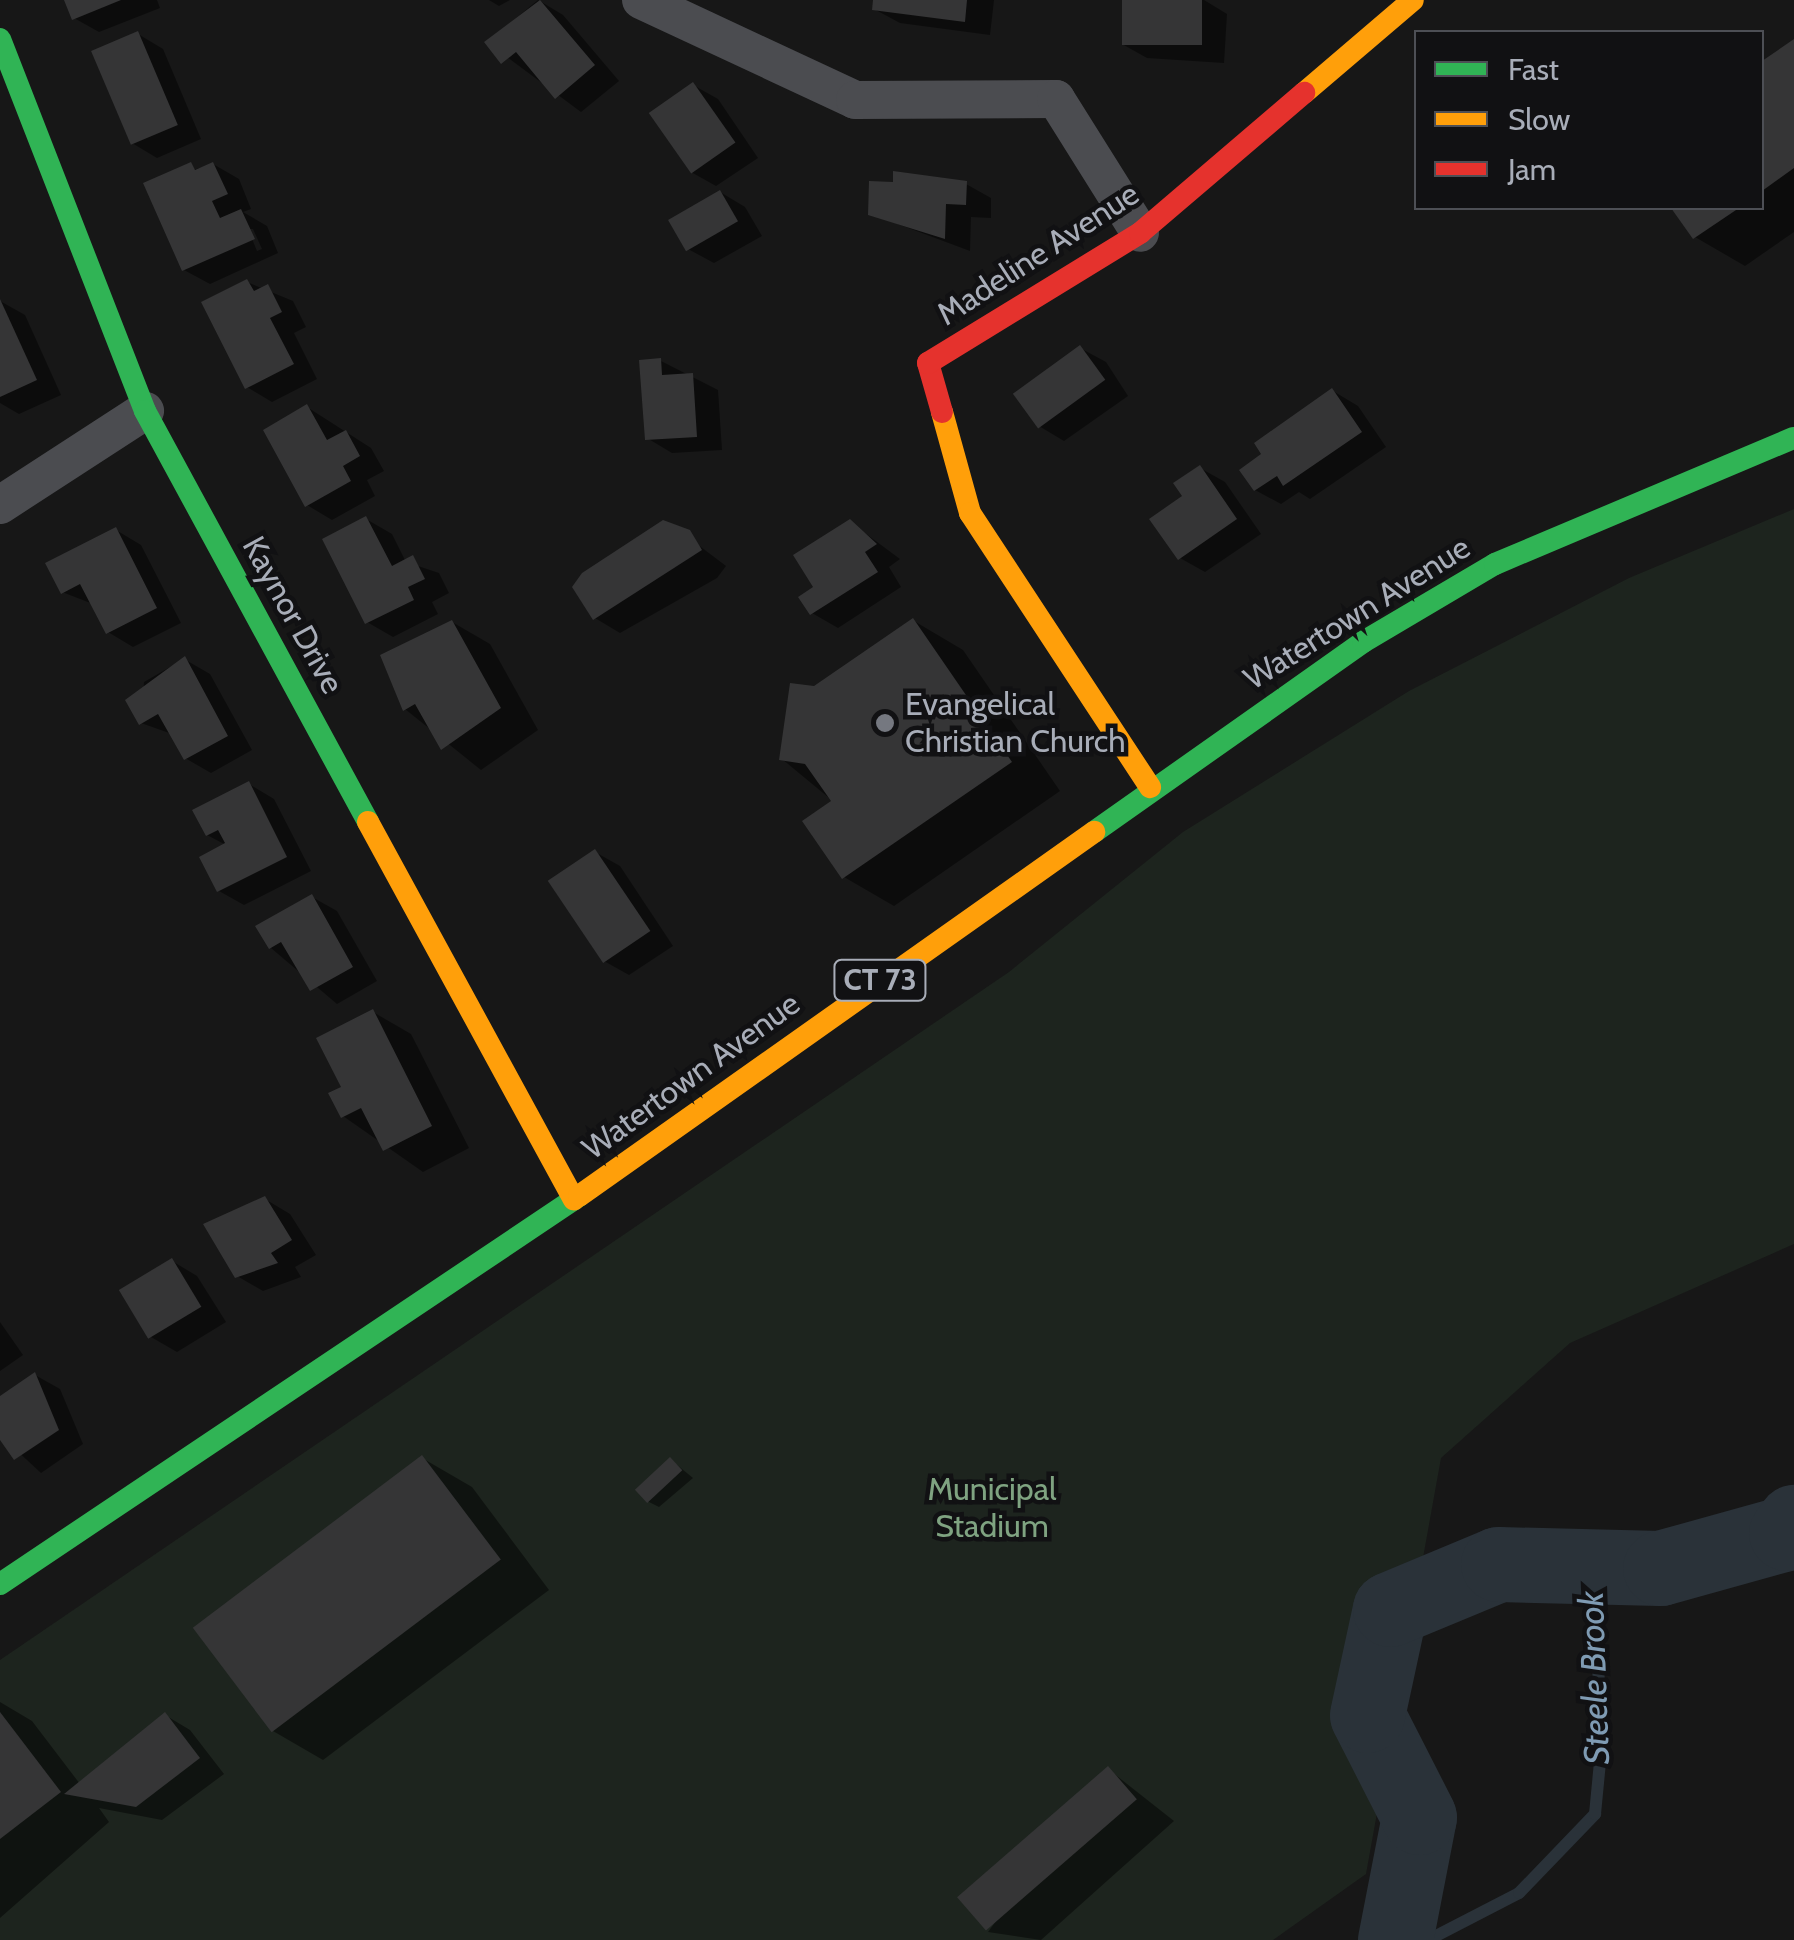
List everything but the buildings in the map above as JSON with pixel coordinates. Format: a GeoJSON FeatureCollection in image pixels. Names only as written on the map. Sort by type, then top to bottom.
{"type":"FeatureCollection","features":[{"type":"Feature","properties":{"kind":"street"},"geometry":{"type":"LineString","coordinates":[[641,0],[854,100],[1056,99],[1140,233]]}},
{"type":"Feature","properties":{"kind":"street","name":"Madeline Avenue"},"geometry":{"type":"LineString","coordinates":[[1150,787],[970,512],[928,364],[1140,233],[1413,0]]}},
{"type":"Feature","properties":{"kind":"street","name":"Kaynor Drive"},"geometry":{"type":"LineString","coordinates":[[0,40],[145,411],[574,1200]]}},
{"type":"Feature","properties":{"kind":"street"},"geometry":{"type":"LineString","coordinates":[[0,505],[145,411]]}},
{"type":"Feature","properties":{"kind":"street","name":"Watertown Avenue"},"geometry":{"type":"LineString","coordinates":[[0,1584],[574,1200],[1150,787],[1495,564],[1794,438]]}},
{"type":"Feature","properties":{"kind":"green space","name":"Municipal Stadium"},"geometry":{"type":"Polygon","coordinates":[[[1794,509],[1794,1244],[1570,1343],[1441,1458],[1366,1874],[1273,1940],[0,1940],[0,1660],[1009,972],[1183,832],[1409,691],[1629,578],[1794,509]]]}},
{"type":"Feature","properties":{"kind":"waterway","name":"Steele Brook"},"geometry":{"type":"LineString","coordinates":[[1395,1940],[1419,1817],[1367,1715],[1390,1609],[1498,1564],[1660,1568],[1786,1533],[1794,1522]]}},
{"type":"Feature","properties":{"kind":"waterway","name":"Steele Brook"},"geometry":{"type":"LineString","coordinates":[[1428,1940],[1519,1893],[1595,1814],[1603,1731],[1590,1570]]}},
{"type":"Feature","properties":{"kind":"traffic: fast"},"geometry":{"type":"LineString","coordinates":[[0,39],[145,411],[368,822]]}},
{"type":"Feature","properties":{"kind":"traffic: fast"},"geometry":{"type":"LineString","coordinates":[[1094,832],[1363,642],[1495,564],[1794,438]]}},
{"type":"Feature","properties":{"kind":"traffic: fast"},"geometry":{"type":"LineString","coordinates":[[0,1584],[579,1196]]}},
{"type":"Feature","properties":{"kind":"traffic: slow"},"geometry":{"type":"LineString","coordinates":[[1304,93],[1413,0]]}},
{"type":"Feature","properties":{"kind":"traffic: slow"},"geometry":{"type":"LineString","coordinates":[[942,412],[970,513],[1150,787]]}},
{"type":"Feature","properties":{"kind":"traffic: slow"},"geometry":{"type":"LineString","coordinates":[[368,822],[574,1200]]}},
{"type":"Feature","properties":{"kind":"traffic: slow"},"geometry":{"type":"LineString","coordinates":[[579,1196],[1094,832]]}},
{"type":"Feature","properties":{"kind":"traffic: jam"},"geometry":{"type":"LineString","coordinates":[[942,412],[928,363],[1140,233],[1304,93]]}},
{"type":"Feature","properties":{"kind":"place","name":"Evangelical Christian Church"},"geometry":{"type":"Point","coordinates":[885,723]}}]}
